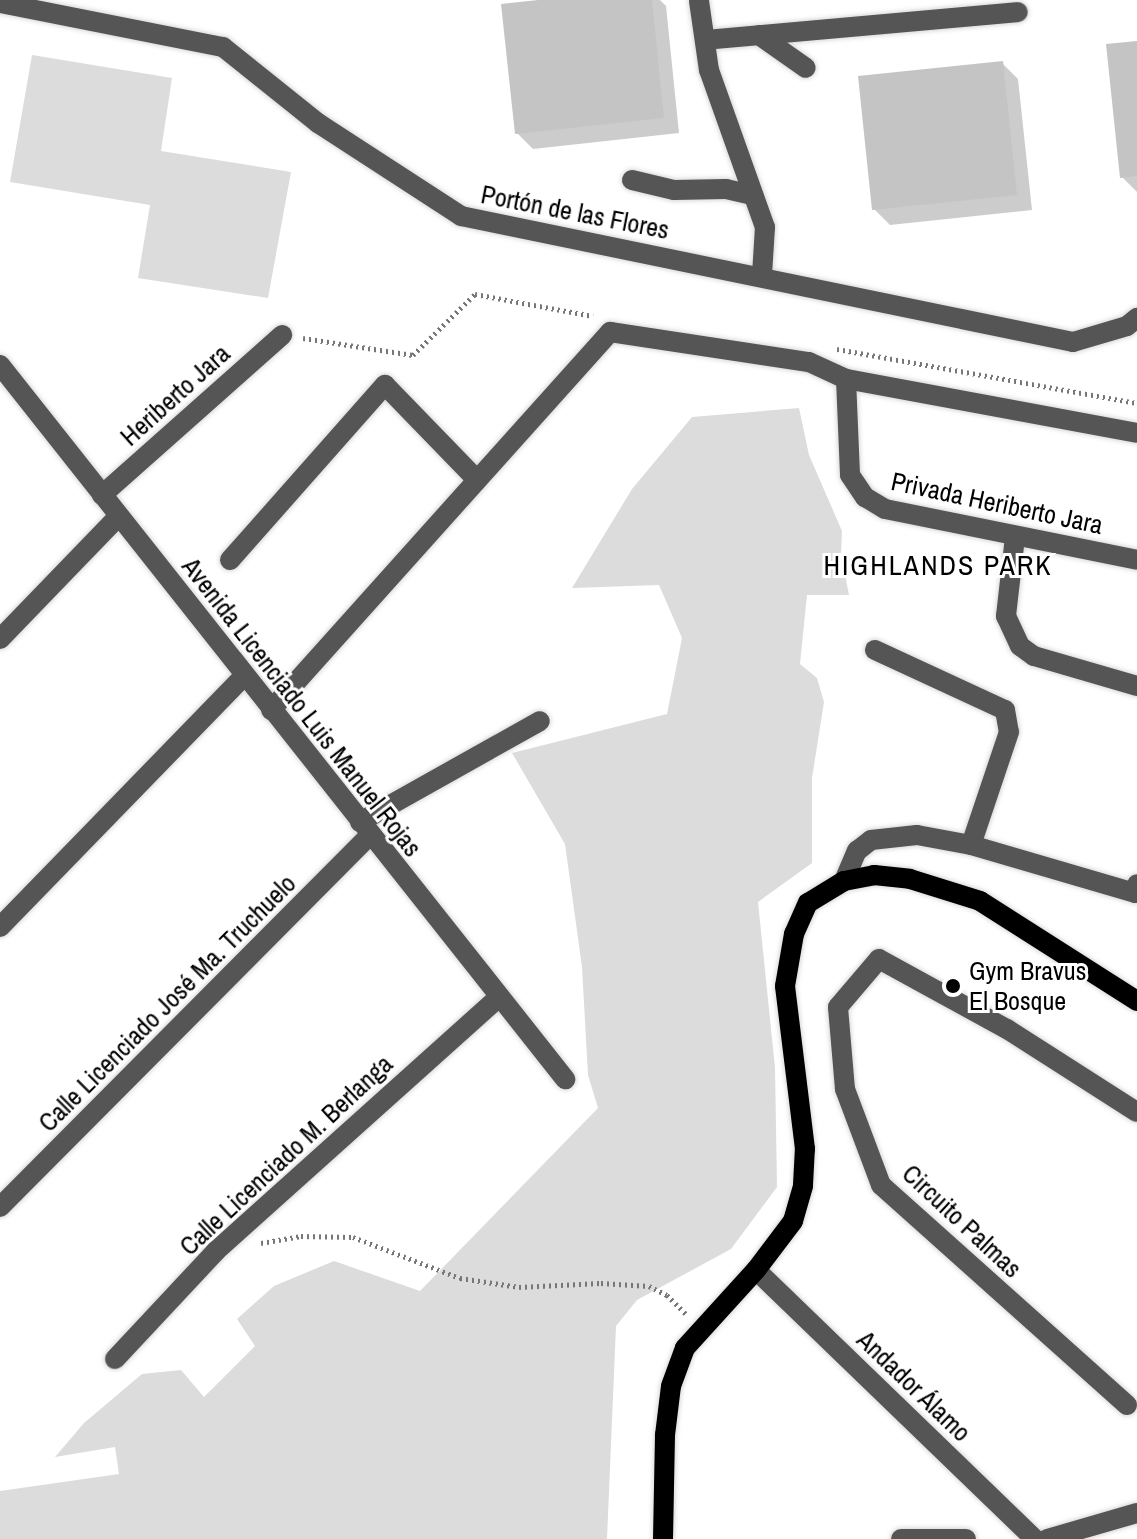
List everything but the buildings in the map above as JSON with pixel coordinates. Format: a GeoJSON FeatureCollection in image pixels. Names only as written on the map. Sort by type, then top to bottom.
{"type":"FeatureCollection","features":[{"type":"Feature","properties":{"kind":"main road"},"geometry":{"type":"LineString","coordinates":[[663,1539],[665,1435],[671,1386],[685,1348],[756,1270],[793,1221],[803,1185],[805,1149],[785,986],[794,934],[808,903],[844,881],[874,875],[910,879],[980,901],[1137,1001]]}},
{"type":"Feature","properties":{"kind":"street"},"geometry":{"type":"LineString","coordinates":[[699,1],[709,70],[765,227],[762,275]]}},
{"type":"Feature","properties":{"kind":"street","name":"Portón de las Flores"},"geometry":{"type":"LineString","coordinates":[[0,3],[223,47],[318,123],[461,216],[762,275],[1073,342],[1127,326],[1137,318]]}},
{"type":"Feature","properties":{"kind":"street"},"geometry":{"type":"LineString","coordinates":[[705,40],[1018,12]]}},
{"type":"Feature","properties":{"kind":"street"},"geometry":{"type":"LineString","coordinates":[[759,35],[806,68]]}},
{"type":"Feature","properties":{"kind":"street"},"geometry":{"type":"LineString","coordinates":[[632,180],[674,190],[726,189],[753,195]]}},
{"type":"Feature","properties":{"kind":"street"},"geometry":{"type":"LineString","coordinates":[[271,710],[610,332],[809,362],[846,379],[1137,433]]}},
{"type":"Feature","properties":{"kind":"street","name":"Heriberto Jara"},"geometry":{"type":"LineString","coordinates":[[102,495],[282,335]]}},
{"type":"Feature","properties":{"kind":"street","name":"Avenida Licenciado Luis Manuel Rojas"},"geometry":{"type":"LineString","coordinates":[[2,369],[565,1079]]}},
{"type":"Feature","properties":{"kind":"street","name":"Privada Heriberto Jara"},"geometry":{"type":"LineString","coordinates":[[846,379],[850,475],[865,497],[885,509],[1137,560]]}},
{"type":"Feature","properties":{"kind":"street"},"geometry":{"type":"LineString","coordinates":[[230,560],[385,385],[477,480]]}},
{"type":"Feature","properties":{"kind":"street"},"geometry":{"type":"LineString","coordinates":[[0,639],[118,517]]}},
{"type":"Feature","properties":{"kind":"street"},"geometry":{"type":"LineString","coordinates":[[1015,537],[1006,616],[1020,646],[1034,656],[1137,686]]}},
{"type":"Feature","properties":{"kind":"street"},"geometry":{"type":"LineString","coordinates":[[875,650],[1005,710],[1009,732],[971,845]]}},
{"type":"Feature","properties":{"kind":"street"},"geometry":{"type":"LineString","coordinates":[[0,927],[244,676]]}},
{"type":"Feature","properties":{"kind":"street","name":"Calle Licenciado José Ma. Truchuelo"},"geometry":{"type":"LineString","coordinates":[[0,1207],[365,829],[540,721]]}},
{"type":"Feature","properties":{"kind":"street"},"geometry":{"type":"LineString","coordinates":[[844,881],[857,851],[871,840],[917,835],[971,845],[1136,890]]}},
{"type":"Feature","properties":{"kind":"street","name":"Circuito Palmas"},"geometry":{"type":"LineString","coordinates":[[1127,1405],[881,1185],[845,1089],[838,1007],[879,959],[1007,1029],[1137,1112]]}},
{"type":"Feature","properties":{"kind":"street","name":"Calle Licenciado M. Berlanga"},"geometry":{"type":"LineString","coordinates":[[115,1359],[216,1251],[499,997]]}},
{"type":"Feature","properties":{"kind":"street","name":"Andador Álamo"},"geometry":{"type":"LineString","coordinates":[[756,1270],[1035,1539]]}},
{"type":"Feature","properties":{"kind":"street"},"geometry":{"type":"LineString","coordinates":[[1047,1539],[1082,1533],[1137,1513]]}},
{"type":"Feature","properties":{"kind":"street"},"geometry":{"type":"LineString","coordinates":[[901,1539],[966,1539]]}},
{"type":"Feature","properties":{"kind":"path"},"geometry":{"type":"LineString","coordinates":[[259,1244],[301,1236],[353,1237],[460,1278],[519,1287],[601,1283],[649,1286],[667,1295],[700,1329]]}},
{"type":"Feature","properties":{"kind":"shaded area"},"geometry":{"type":"Polygon","coordinates":[[[32,55],[172,78],[161,151],[291,172],[268,298],[138,278],[150,205],[10,182],[32,55]]]}},
{"type":"Feature","properties":{"kind":"shaded area"},"geometry":{"type":"Polygon","coordinates":[[[799,408],[809,455],[842,531],[841,554],[849,595],[807,595],[800,664],[817,678],[824,702],[812,778],[812,863],[758,902],[775,1068],[777,1187],[731,1249],[637,1300],[616,1326],[607,1539],[0,1539],[0,1491],[119,1474],[115,1447],[55,1457],[84,1423],[142,1374],[181,1370],[204,1397],[255,1346],[237,1319],[274,1286],[334,1261],[420,1291],[598,1108],[588,1075],[582,967],[565,844],[512,753],[667,714],[682,638],[659,585],[572,588],[632,489],[692,417],[799,408]]]}},
{"type":"Feature","properties":{"kind":"place","name":"Gym Bravus El Bosque"},"geometry":{"type":"Point","coordinates":[953,986]}},
{"type":"Feature","properties":{"kind":"district","name":"HIGHLANDS PARK"},"geometry":{"type":"Point","coordinates":[938,565]}}]}
